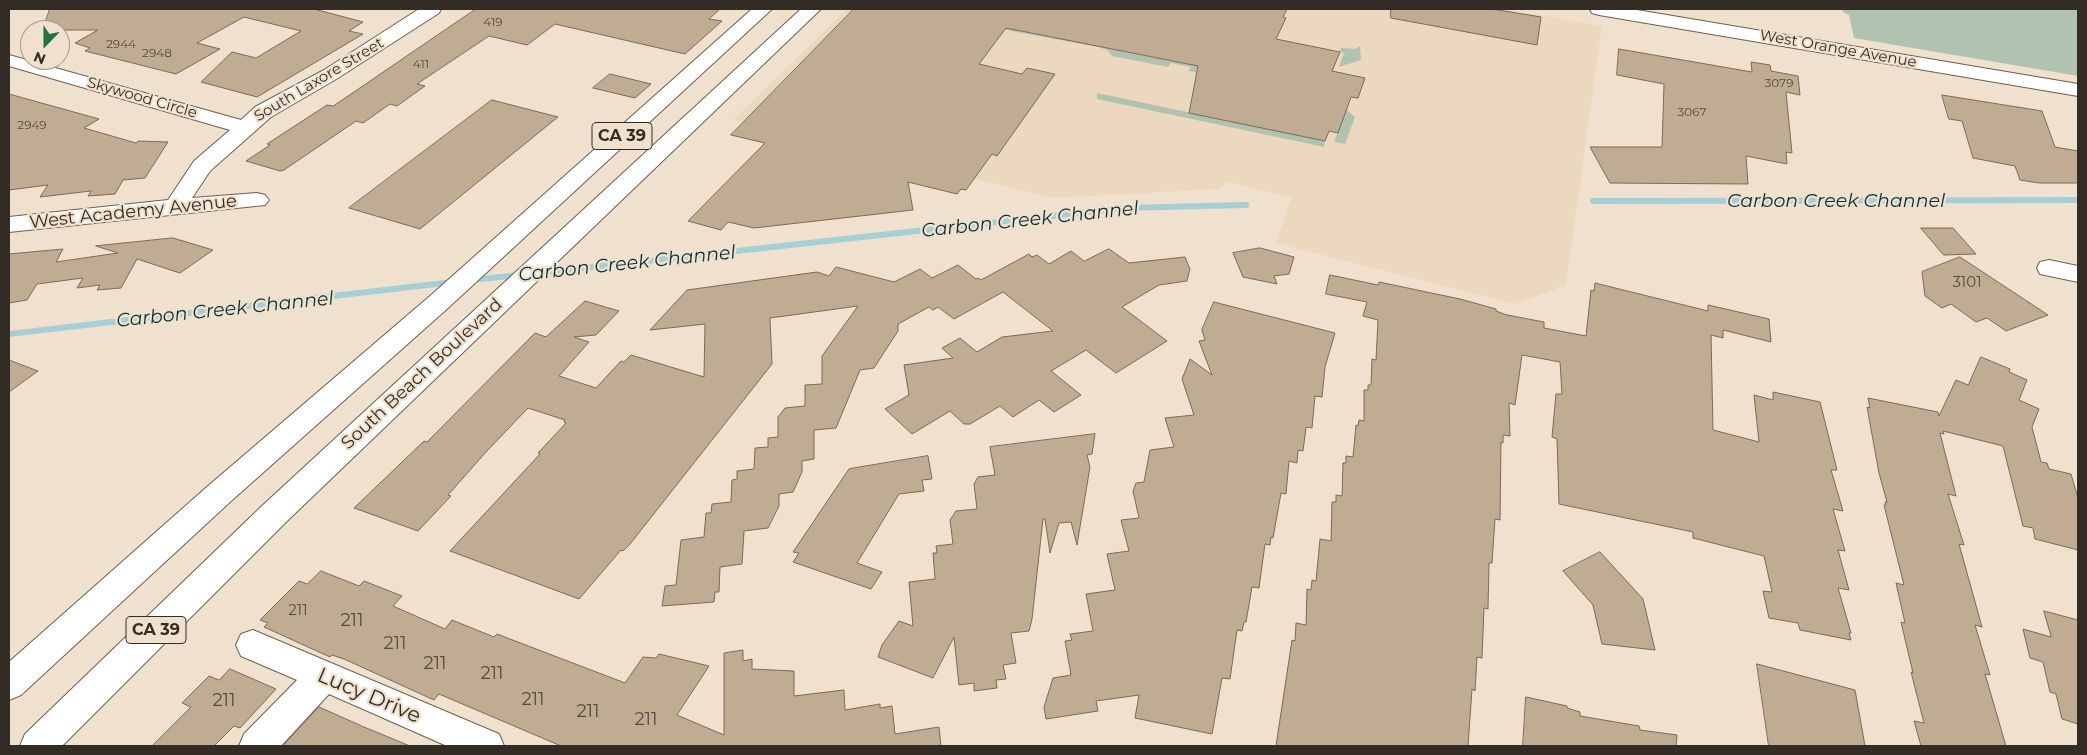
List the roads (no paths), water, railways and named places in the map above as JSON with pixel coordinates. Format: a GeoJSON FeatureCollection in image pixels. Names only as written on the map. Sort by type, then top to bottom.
{"type":"FeatureCollection","features":[{"type":"Feature","properties":{"kind":"main road","name":"CA 39"},"geometry":{"type":"LineString","coordinates":[[9,684],[219,494],[439,302],[763,9]]}},
{"type":"Feature","properties":{"kind":"main road","name":"South Beach Boulevard"},"geometry":{"type":"LineString","coordinates":[[38,746],[274,514],[812,9]]}},
{"type":"Feature","properties":{"kind":"main road","name":"West Orange Avenue"},"geometry":{"type":"LineString","coordinates":[[1599,9],[2078,90]]}},
{"type":"Feature","properties":{"kind":"main road","name":"South Laxore Street"},"geometry":{"type":"LineString","coordinates":[[176,206],[202,166],[243,127],[263,112],[331,74],[423,10]]}},
{"type":"Feature","properties":{"kind":"main road","name":"Skywood Circle"},"geometry":{"type":"LineString","coordinates":[[12,60],[243,127]]}},
{"type":"Feature","properties":{"kind":"main road","name":"West Academy Avenue"},"geometry":{"type":"LineString","coordinates":[[9,225],[176,206],[257,200]]}},
{"type":"Feature","properties":{"kind":"main road"},"geometry":{"type":"LineString","coordinates":[[2049,268],[2078,274]]}},
{"type":"Feature","properties":{"kind":"main road","name":"Lucy Drive"},"geometry":{"type":"LineString","coordinates":[[253,645],[323,677],[486,746]]}},
{"type":"Feature","properties":{"kind":"main road"},"geometry":{"type":"LineString","coordinates":[[257,746],[323,677]]}},
{"type":"Feature","properties":{"kind":"waterway","name":"Carbon Creek Channel"},"geometry":{"type":"LineString","coordinates":[[1593,201],[2078,200]]}},
{"type":"Feature","properties":{"kind":"waterway","name":"Carbon Creek Channel"},"geometry":{"type":"LineString","coordinates":[[538,273],[1124,208],[1246,205]]}},
{"type":"Feature","properties":{"kind":"waterway","name":"Carbon Creek Channel"},"geometry":{"type":"LineString","coordinates":[[471,280],[520,275]]}},
{"type":"Feature","properties":{"kind":"waterway","name":"Carbon Creek Channel"},"geometry":{"type":"LineString","coordinates":[[9,334],[453,282]]}}]}
